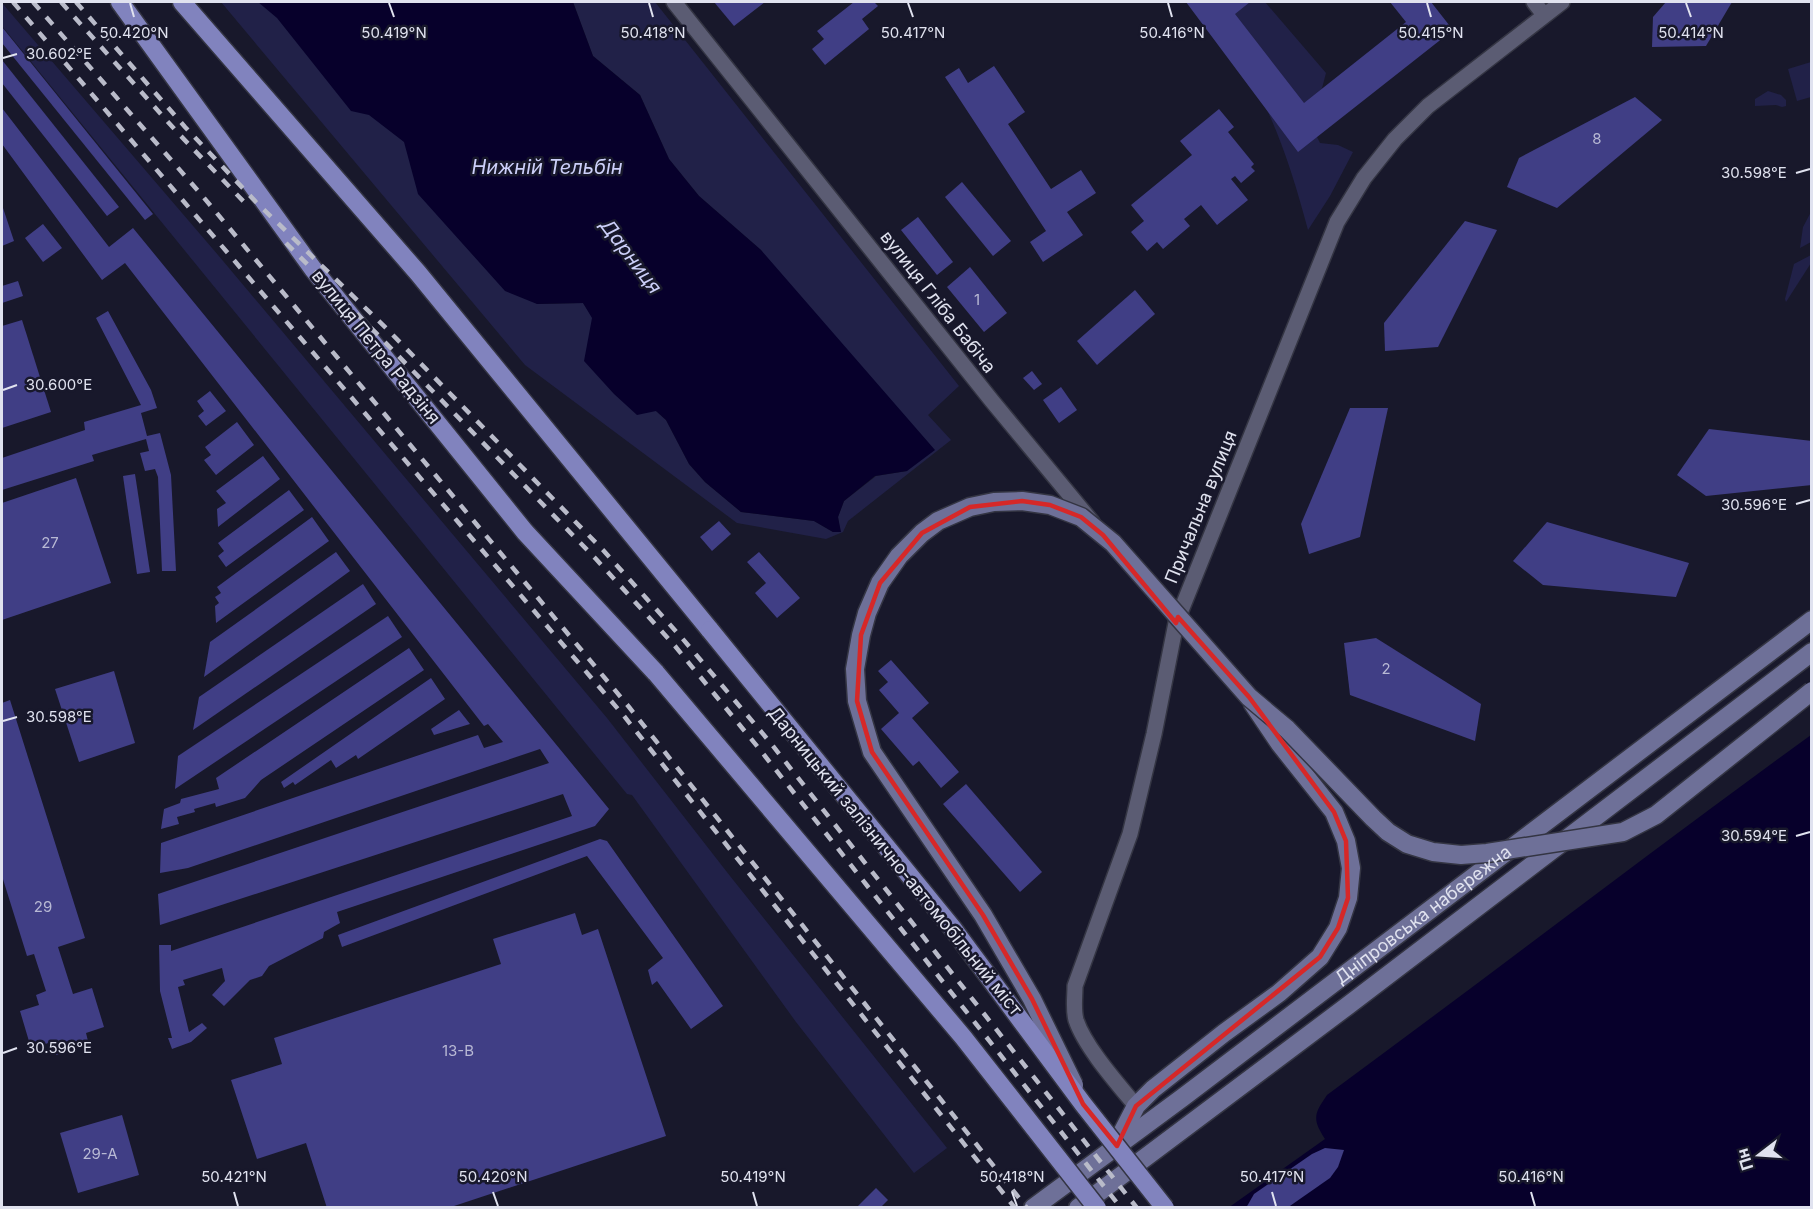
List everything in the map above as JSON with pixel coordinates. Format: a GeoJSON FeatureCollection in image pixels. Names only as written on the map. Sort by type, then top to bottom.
{"type":"FeatureCollection","features":[{"type":"Feature","properties":{"kind":"main road","name":"вулиця Петра Радзіня"},"geometry":{"type":"LineString","coordinates":[[120,2],[314,269],[525,532],[656,673],[963,1037],[1097,1208]]}},
{"type":"Feature","properties":{"kind":"main road","name":"Дарницький залізнично-автомобільний міст"},"geometry":{"type":"LineString","coordinates":[[182,2],[418,273],[710,630],[954,930],[1083,1104],[1165,1208]]}},
{"type":"Feature","properties":{"kind":"main road"},"geometry":{"type":"LineString","coordinates":[[1083,1104],[1032,999],[983,915],[872,752],[857,701],[855,669],[861,634],[880,583],[899,556],[939,521],[970,507],[994,502],[1022,501],[1050,505],[1081,518],[1113,543],[1249,697],[1280,744],[1334,812],[1346,841],[1350,868],[1347,898],[1338,928],[1320,957],[1279,993],[1153,1089],[1136,1106],[1122,1133],[1120,1144]]}},
{"type":"Feature","properties":{"kind":"main road","name":"Дніпровська набережна"},"geometry":{"type":"LineString","coordinates":[[1033,1208],[1812,620]]}},
{"type":"Feature","properties":{"kind":"main road","name":"Дніпровська набережна"},"geometry":{"type":"LineString","coordinates":[[1078,1208],[1812,652]]}},
{"type":"Feature","properties":{"kind":"main road"},"geometry":{"type":"LineString","coordinates":[[1249,697],[1287,729],[1388,832],[1407,844],[1433,852],[1461,855],[1623,832],[1656,815],[1812,692]]}},
{"type":"Feature","properties":{"kind":"street","name":"вулиця Гліба Бабіча"},"geometry":{"type":"LineString","coordinates":[[674,2],[992,401],[1176,623]]}},
{"type":"Feature","properties":{"kind":"street"},"geometry":{"type":"LineString","coordinates":[[1534,2],[1544,15]]}},
{"type":"Feature","properties":{"kind":"street","name":"Причальна вулиця"},"geometry":{"type":"LineString","coordinates":[[1136,1106],[1103,1065],[1076,1019],[1074,1005],[1076,986],[1130,834],[1154,734],[1176,623],[1337,222],[1364,178],[1395,139],[1428,106],[1562,2]]}},
{"type":"Feature","properties":{"kind":"highlighted area"},"geometry":{"type":"Polygon","coordinates":[[[1022,501],[1050,505],[1081,517],[1103,535],[1176,623],[1178,617],[1249,697],[1334,812],[1346,841],[1348,898],[1338,928],[1320,957],[1136,1106],[1117,1146],[1083,1104],[1032,999],[983,915],[872,752],[857,701],[861,635],[880,583],[922,533],[970,507],[1022,501]]]}},
{"type":"Feature","properties":{"kind":"shaded area"},"geometry":{"type":"Polygon","coordinates":[[[221,2],[323,2],[537,304],[583,303],[656,411],[666,420],[689,464],[705,482],[741,512],[814,521],[833,532],[840,532],[838,517],[844,501],[876,476],[907,471],[761,250],[699,196],[669,159],[640,95],[593,56],[573,2],[655,2],[959,386],[928,415],[951,440],[848,521],[843,532],[826,539],[737,523],[525,365],[221,2]]]}},
{"type":"Feature","properties":{"kind":"shaded area"},"geometry":{"type":"Polygon","coordinates":[[[1199,2],[1265,2],[1326,73],[1321,92],[1308,119],[1320,143],[1338,145],[1353,152],[1330,196],[1308,230],[1288,163],[1262,99],[1239,58],[1199,2]]]}},
{"type":"Feature","properties":{"kind":"shaded area"},"geometry":{"type":"Polygon","coordinates":[[[2,3],[218,255],[607,718],[947,1148],[914,1173],[796,1022],[632,795],[627,794],[2,26],[2,3]]]}},
{"type":"Feature","properties":{"kind":"shaded area"},"geometry":{"type":"Polygon","coordinates":[[[1811,62],[1811,97],[1797,101],[1788,69],[1811,62]]]}},
{"type":"Feature","properties":{"kind":"shaded area"},"geometry":{"type":"Polygon","coordinates":[[[1768,91],[1781,95],[1786,100],[1786,106],[1755,106],[1755,99],[1768,91]]]}},
{"type":"Feature","properties":{"kind":"shaded area"},"geometry":{"type":"Polygon","coordinates":[[[1811,212],[1811,242],[1800,248],[1803,227],[1811,212]]]}},
{"type":"Feature","properties":{"kind":"shaded area"},"geometry":{"type":"Polygon","coordinates":[[[1811,255],[1811,263],[1786,302],[1794,264],[1811,255]]]}},
{"type":"Feature","properties":{"kind":"water","name":"Нижній Тельбін"},"geometry":{"type":"Polygon","coordinates":[[[258,2],[573,2],[593,56],[640,95],[669,159],[699,196],[761,250],[935,450],[907,471],[875,476],[844,501],[838,517],[841,532],[833,532],[814,521],[741,512],[705,482],[689,464],[666,420],[656,411],[637,415],[584,361],[592,318],[583,303],[537,304],[505,291],[418,194],[404,142],[369,115],[351,111],[277,18],[258,2]]]}},
{"type":"Feature","properties":{"kind":"water"},"geometry":{"type":"Polygon","coordinates":[[[1811,735],[1811,1207],[1228,1208],[1325,1139],[1316,1117],[1327,1095],[1811,735]]]}},
{"type":"Feature","properties":{"kind":"building"},"geometry":{"type":"Polygon","coordinates":[[[714,2],[765,2],[734,26],[714,2]]]}},
{"type":"Feature","properties":{"kind":"building"},"geometry":{"type":"Polygon","coordinates":[[[854,2],[874,2],[878,6],[862,19],[869,29],[825,65],[812,49],[824,39],[817,31],[854,2]]]}},
{"type":"Feature","properties":{"kind":"building"},"geometry":{"type":"Polygon","coordinates":[[[1186,2],[1250,2],[1235,14],[1304,103],[1406,22],[1390,2],[1431,2],[1453,30],[1298,152],[1186,2]]]}},
{"type":"Feature","properties":{"kind":"building"},"geometry":{"type":"Polygon","coordinates":[[[1666,2],[1732,2],[1706,46],[1652,47],[1653,17],[1666,2]]]}},
{"type":"Feature","properties":{"kind":"building"},"geometry":{"type":"Polygon","coordinates":[[[2,27],[153,214],[145,220],[2,43],[2,27]]]}},
{"type":"Feature","properties":{"kind":"building"},"geometry":{"type":"Polygon","coordinates":[[[2,60],[119,207],[107,216],[2,83],[2,60]]]}},
{"type":"Feature","properties":{"kind":"building"},"geometry":{"type":"Polygon","coordinates":[[[994,66],[1025,112],[1008,124],[1051,189],[1081,170],[1096,193],[1067,212],[1083,235],[1043,262],[1030,242],[1046,231],[945,77],[959,68],[968,83],[994,66]]]}},
{"type":"Feature","properties":{"kind":"building"},"geometry":{"type":"Polygon","coordinates":[[[1635,97],[1662,120],[1557,208],[1507,187],[1519,158],[1635,97]]]}},
{"type":"Feature","properties":{"kind":"building"},"geometry":{"type":"Polygon","coordinates":[[[2,108],[109,247],[133,228],[609,809],[595,826],[337,912],[340,923],[324,932],[323,938],[269,966],[262,976],[250,980],[224,1006],[212,995],[225,981],[222,968],[183,980],[185,985],[178,987],[189,1032],[202,1023],[207,1028],[191,1042],[172,1049],[168,1038],[172,1038],[160,991],[159,945],[171,945],[171,951],[572,816],[563,794],[160,925],[158,894],[549,763],[540,749],[188,868],[160,873],[161,843],[478,735],[484,748],[503,742],[488,724],[484,726],[125,263],[102,280],[2,144],[2,108]]]}},
{"type":"Feature","properties":{"kind":"building"},"geometry":{"type":"Polygon","coordinates":[[[1219,109],[1234,127],[1228,132],[1254,164],[1251,167],[1255,171],[1241,183],[1235,176],[1231,179],[1248,200],[1217,225],[1201,205],[1184,219],[1190,226],[1163,249],[1157,242],[1147,251],[1131,232],[1144,221],[1131,205],[1192,155],[1180,141],[1219,109]]]}},
{"type":"Feature","properties":{"kind":"building"},"geometry":{"type":"Polygon","coordinates":[[[962,182],[1011,241],[993,256],[945,197],[962,182]]]}},
{"type":"Feature","properties":{"kind":"building"},"geometry":{"type":"Polygon","coordinates":[[[2,205],[14,241],[2,246],[2,205]]]}},
{"type":"Feature","properties":{"kind":"building"},"geometry":{"type":"Polygon","coordinates":[[[918,217],[953,262],[937,275],[901,230],[918,217]]]}},
{"type":"Feature","properties":{"kind":"building"},"geometry":{"type":"Polygon","coordinates":[[[1465,221],[1497,230],[1438,347],[1385,351],[1384,323],[1465,221]]]}},
{"type":"Feature","properties":{"kind":"building"},"geometry":{"type":"Polygon","coordinates":[[[43,224],[62,248],[43,262],[25,238],[43,224]]]}},
{"type":"Feature","properties":{"kind":"building"},"geometry":{"type":"Polygon","coordinates":[[[970,267],[1007,313],[984,332],[947,287],[970,267]]]}},
{"type":"Feature","properties":{"kind":"building"},"geometry":{"type":"Polygon","coordinates":[[[18,281],[23,296],[2,303],[2,286],[18,281]]]}},
{"type":"Feature","properties":{"kind":"building"},"geometry":{"type":"Polygon","coordinates":[[[1135,290],[1155,314],[1097,365],[1077,341],[1135,290]]]}},
{"type":"Feature","properties":{"kind":"building"},"geometry":{"type":"Polygon","coordinates":[[[108,311],[151,390],[157,408],[141,413],[147,436],[160,433],[171,475],[176,571],[162,571],[158,477],[155,469],[145,471],[140,453],[149,451],[146,439],[92,455],[94,461],[2,490],[2,458],[85,430],[84,422],[141,405],[96,318],[108,311]]]}},
{"type":"Feature","properties":{"kind":"building"},"geometry":{"type":"Polygon","coordinates":[[[22,320],[51,412],[2,428],[2,326],[22,320]]]}},
{"type":"Feature","properties":{"kind":"building"},"geometry":{"type":"Polygon","coordinates":[[[1032,371],[1042,384],[1034,390],[1023,378],[1032,371]]]}},
{"type":"Feature","properties":{"kind":"building"},"geometry":{"type":"Polygon","coordinates":[[[1061,387],[1077,410],[1059,423],[1043,400],[1061,387]]]}},
{"type":"Feature","properties":{"kind":"building"},"geometry":{"type":"Polygon","coordinates":[[[210,391],[226,411],[206,426],[198,416],[204,411],[197,401],[210,391]]]}},
{"type":"Feature","properties":{"kind":"building"},"geometry":{"type":"Polygon","coordinates":[[[1350,408],[1388,408],[1360,537],[1309,554],[1301,524],[1350,408]]]}},
{"type":"Feature","properties":{"kind":"building"},"geometry":{"type":"Polygon","coordinates":[[[237,422],[254,445],[216,475],[204,460],[211,455],[205,447],[237,422]]]}},
{"type":"Feature","properties":{"kind":"building"},"geometry":{"type":"Polygon","coordinates":[[[1709,429],[1812,441],[1812,485],[1706,496],[1677,475],[1709,429]]]}},
{"type":"Feature","properties":{"kind":"building"},"geometry":{"type":"Polygon","coordinates":[[[263,456],[280,479],[218,527],[217,509],[226,503],[216,491],[263,456]]]}},
{"type":"Feature","properties":{"kind":"building"},"geometry":{"type":"Polygon","coordinates":[[[135,474],[150,572],[137,574],[123,476],[135,474]]]}},
{"type":"Feature","properties":{"kind":"building"},"geometry":{"type":"Polygon","coordinates":[[[76,478],[111,583],[2,620],[2,503],[76,478]]]}},
{"type":"Feature","properties":{"kind":"building"},"geometry":{"type":"Polygon","coordinates":[[[289,490],[304,510],[226,567],[218,556],[224,551],[218,543],[289,490]]]}},
{"type":"Feature","properties":{"kind":"building"},"geometry":{"type":"Polygon","coordinates":[[[312,517],[329,541],[216,623],[215,606],[219,603],[215,597],[221,593],[217,587],[312,517]]]}},
{"type":"Feature","properties":{"kind":"building"},"geometry":{"type":"Polygon","coordinates":[[[719,521],[731,534],[712,551],[700,537],[719,521]]]}},
{"type":"Feature","properties":{"kind":"building"},"geometry":{"type":"Polygon","coordinates":[[[1547,522],[1689,563],[1676,597],[1543,585],[1513,561],[1547,522]]]}},
{"type":"Feature","properties":{"kind":"building"},"geometry":{"type":"Polygon","coordinates":[[[336,552],[350,571],[204,677],[210,642],[336,552]]]}},
{"type":"Feature","properties":{"kind":"building"},"geometry":{"type":"Polygon","coordinates":[[[759,552],[800,598],[777,618],[755,593],[766,583],[747,562],[759,552]]]}},
{"type":"Feature","properties":{"kind":"building"},"geometry":{"type":"Polygon","coordinates":[[[363,584],[376,604],[193,730],[199,697],[363,584]]]}},
{"type":"Feature","properties":{"kind":"building"},"geometry":{"type":"Polygon","coordinates":[[[388,616],[402,637],[175,789],[178,756],[388,616]]]}},
{"type":"Feature","properties":{"kind":"building"},"geometry":{"type":"Polygon","coordinates":[[[1376,638],[1481,704],[1475,741],[1350,695],[1344,643],[1376,638]]]}},
{"type":"Feature","properties":{"kind":"building"},"geometry":{"type":"Polygon","coordinates":[[[409,648],[424,670],[261,780],[245,798],[216,807],[215,803],[194,809],[195,812],[177,817],[179,824],[161,829],[164,809],[180,803],[181,799],[219,789],[216,778],[409,648]]]}},
{"type":"Feature","properties":{"kind":"building"},"geometry":{"type":"Polygon","coordinates":[[[891,660],[929,703],[912,718],[959,772],[941,788],[919,761],[913,766],[881,729],[899,713],[879,690],[888,682],[878,671],[891,660]]]}},
{"type":"Feature","properties":{"kind":"building"},"geometry":{"type":"Polygon","coordinates":[[[114,671],[135,743],[79,762],[55,689],[114,671]]]}},
{"type":"Feature","properties":{"kind":"building"},"geometry":{"type":"Polygon","coordinates":[[[431,678],[445,699],[358,759],[356,755],[336,768],[331,760],[295,785],[293,782],[284,788],[281,782],[431,678]]]}},
{"type":"Feature","properties":{"kind":"building"},"geometry":{"type":"Polygon","coordinates":[[[10,700],[85,938],[58,947],[73,994],[92,988],[104,1027],[86,1033],[89,1045],[56,1055],[52,1042],[31,1048],[20,1011],[39,1005],[36,995],[46,991],[34,954],[27,956],[2,876],[2,703],[10,700]]]}},
{"type":"Feature","properties":{"kind":"building"},"geometry":{"type":"Polygon","coordinates":[[[459,710],[470,724],[434,735],[431,729],[459,710]]]}},
{"type":"Feature","properties":{"kind":"building"},"geometry":{"type":"Polygon","coordinates":[[[966,784],[1042,872],[1020,892],[943,804],[966,784]]]}},
{"type":"Feature","properties":{"kind":"building"},"geometry":{"type":"Polygon","coordinates":[[[600,839],[607,841],[723,1006],[691,1029],[657,981],[652,985],[648,970],[663,958],[587,856],[342,947],[338,935],[600,839]]]}},
{"type":"Feature","properties":{"kind":"building"},"geometry":{"type":"Polygon","coordinates":[[[575,913],[582,935],[598,929],[666,1136],[448,1208],[327,1208],[306,1143],[257,1159],[231,1080],[282,1064],[274,1038],[501,964],[493,939],[575,913]]]}},
{"type":"Feature","properties":{"kind":"building"},"geometry":{"type":"Polygon","coordinates":[[[122,1115],[139,1175],[78,1193],[60,1133],[122,1115]]]}},
{"type":"Feature","properties":{"kind":"building"},"geometry":{"type":"Polygon","coordinates":[[[1325,1148],[1344,1150],[1338,1167],[1330,1178],[1287,1208],[1246,1208],[1254,1194],[1312,1154],[1325,1148]]]}},
{"type":"Feature","properties":{"kind":"building"},"geometry":{"type":"Polygon","coordinates":[[[876,1188],[888,1200],[880,1208],[856,1208],[876,1188]]]}},
{"type":"Feature","properties":{"kind":"railway"},"geometry":{"type":"LineString","coordinates":[[13,2],[624,716],[1015,1208]]}},
{"type":"Feature","properties":{"kind":"railway"},"geometry":{"type":"LineString","coordinates":[[33,2],[200,193],[629,707],[1027,1208]]}},
{"type":"Feature","properties":{"kind":"railway"},"geometry":{"type":"LineString","coordinates":[[61,2],[177,132],[245,203]]}},
{"type":"Feature","properties":{"kind":"railway"},"geometry":{"type":"LineString","coordinates":[[76,2],[185,127],[256,202],[386,328],[603,550],[682,638],[769,741],[1137,1208]]}},
{"type":"Feature","properties":{"kind":"railway"},"geometry":{"type":"LineString","coordinates":[[286,243],[596,559],[675,646],[761,751],[1121,1208]]}},
{"type":"Feature","properties":{"kind":"water label","name":"Дарниця"},"geometry":{"type":"Point","coordinates":[631,256]}}]}
